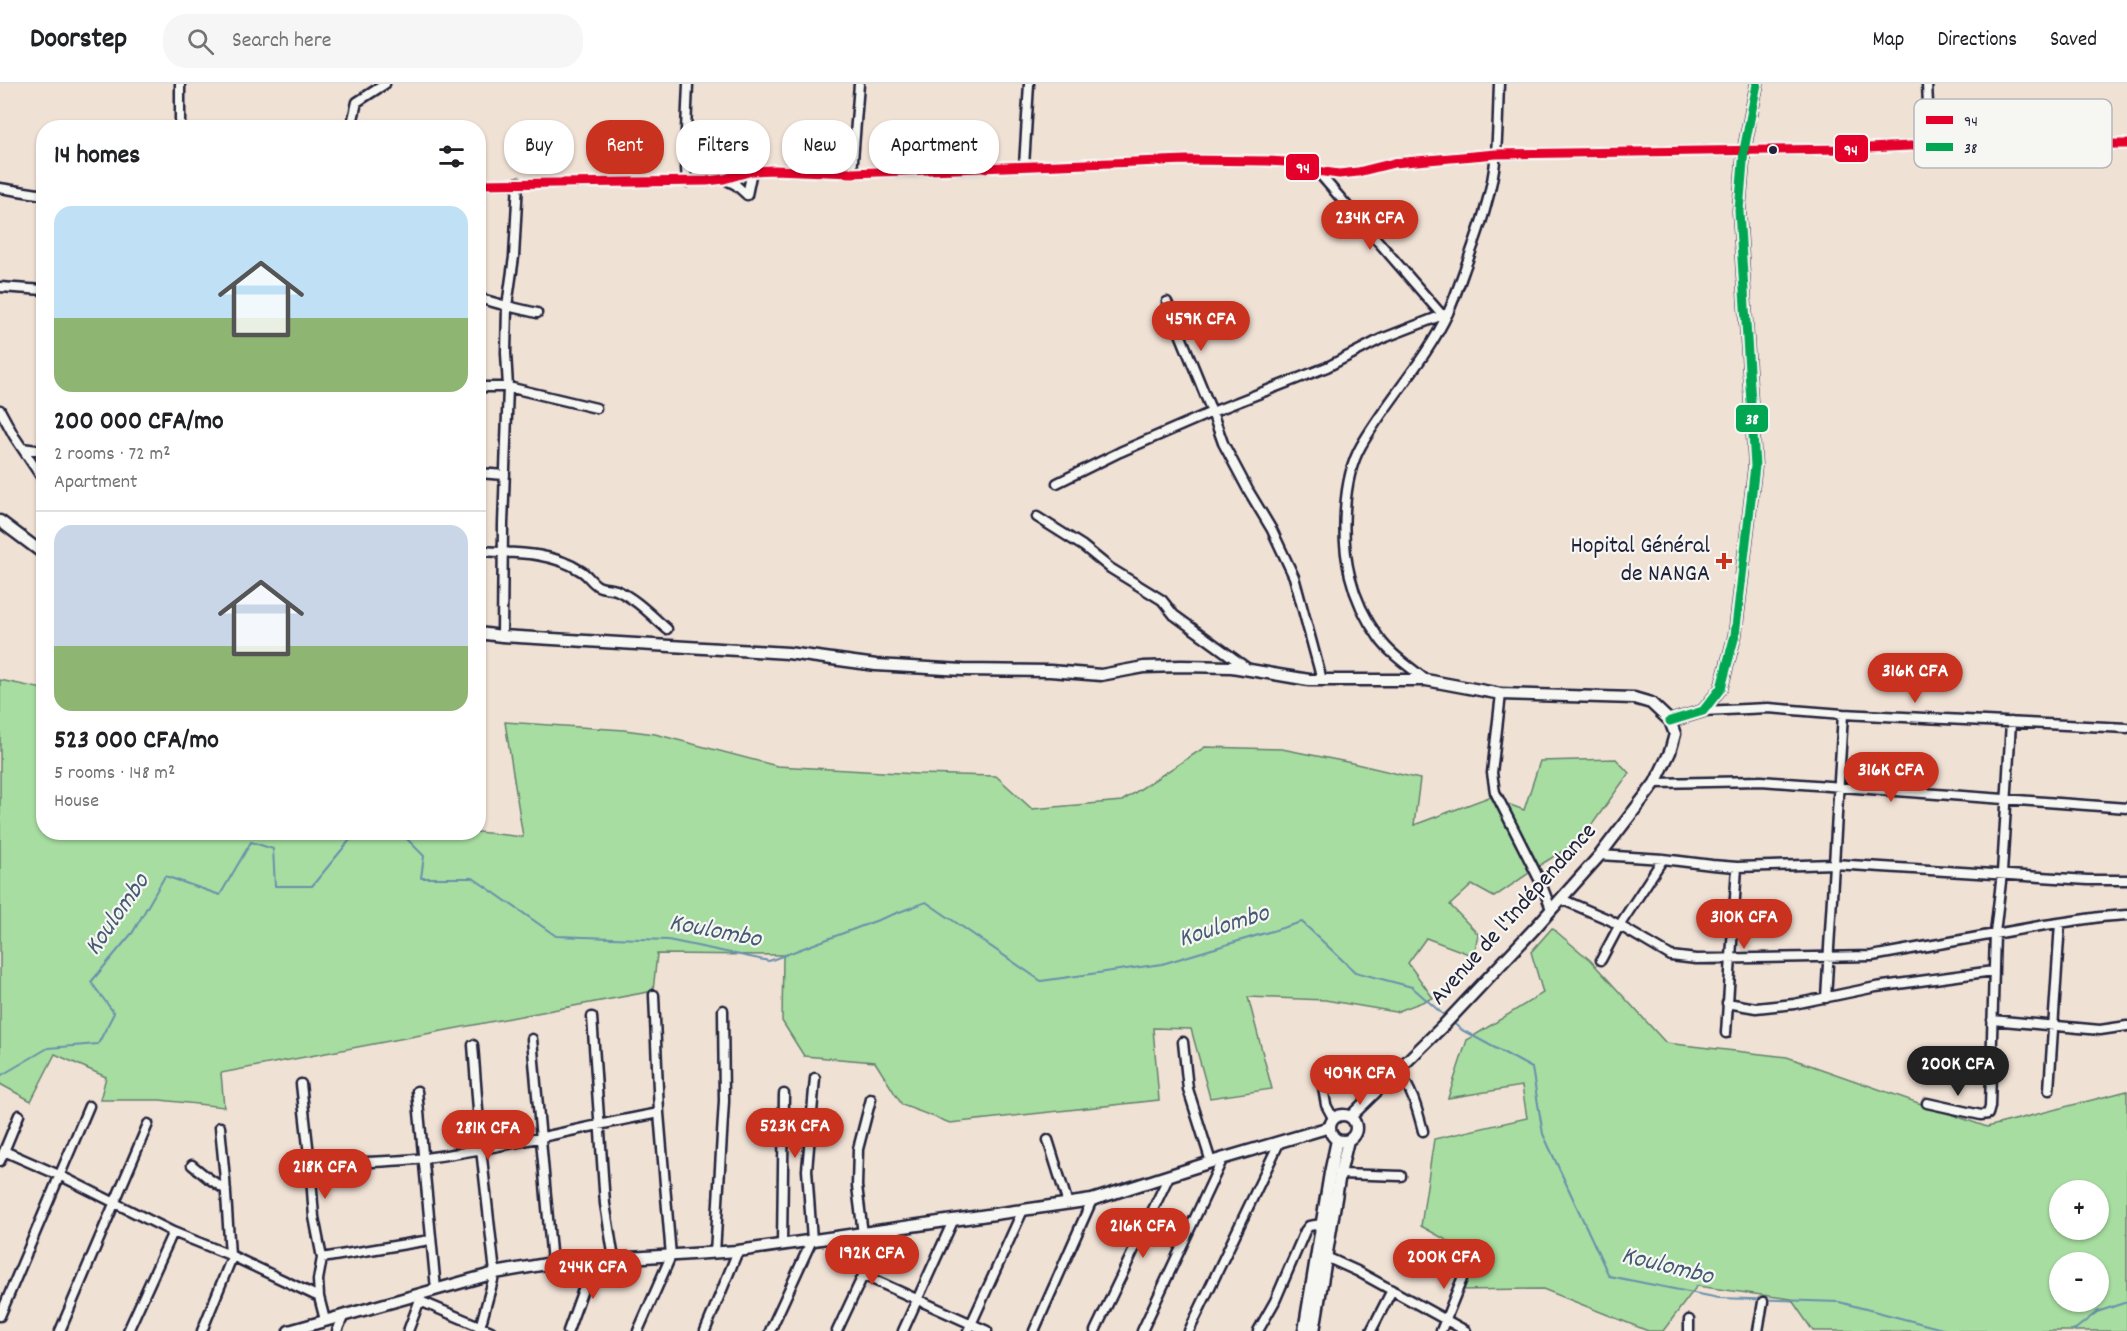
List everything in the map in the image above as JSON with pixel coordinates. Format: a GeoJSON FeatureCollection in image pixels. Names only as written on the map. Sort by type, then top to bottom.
{"type":"FeatureCollection","features":[{"type":"Feature","properties":{"kind":"street"},"geometry":{"type":"LineString","coordinates":[[180,84],[180,120]]}},
{"type":"Feature","properties":{"kind":"street"},"geometry":{"type":"LineString","coordinates":[[353,120],[357,102],[385,84]]}},
{"type":"Feature","properties":{"kind":"street"},"geometry":{"type":"LineString","coordinates":[[687,182],[688,84]]}},
{"type":"Feature","properties":{"kind":"street"},"geometry":{"type":"LineString","coordinates":[[856,120],[859,84]]}},
{"type":"Feature","properties":{"kind":"street"},"geometry":{"type":"LineString","coordinates":[[1024,166],[1029,84]]}},
{"type":"Feature","properties":{"kind":"street"},"geometry":{"type":"LineString","coordinates":[[1426,680],[1380,639],[1363,610],[1350,575],[1346,546],[1345,515],[1348,480],[1359,449],[1376,420],[1427,351],[1445,314],[1477,235],[1491,188],[1496,154],[1499,84]]}},
{"type":"Feature","properties":{"kind":"street"},"geometry":{"type":"LineString","coordinates":[[1703,711],[1721,688],[1735,635],[1755,466],[1739,212],[1744,150],[1757,84]]}},
{"type":"Feature","properties":{"kind":"street"},"geometry":{"type":"LineString","coordinates":[[1927,84],[1928,99]]}},
{"type":"Feature","properties":{"kind":"street"},"geometry":{"type":"LineString","coordinates":[[2112,144],[2127,144]]}},
{"type":"Feature","properties":{"kind":"street"},"geometry":{"type":"LineString","coordinates":[[857,173],[1186,160],[1285,162],[1317,171],[1339,174],[1394,163],[1496,154],[1914,145]]}},
{"type":"Feature","properties":{"kind":"street"},"geometry":{"type":"LineString","coordinates":[[1317,171],[1445,314]]}},
{"type":"Feature","properties":{"kind":"street"},"geometry":{"type":"LineString","coordinates":[[486,184],[687,182],[724,179],[742,174]]}},
{"type":"Feature","properties":{"kind":"street"},"geometry":{"type":"LineString","coordinates":[[724,179],[736,184],[747,195],[751,174]]}},
{"type":"Feature","properties":{"kind":"street"},"geometry":{"type":"LineString","coordinates":[[502,636],[508,387],[507,306],[514,257],[518,182]]}},
{"type":"Feature","properties":{"kind":"street"},"geometry":{"type":"LineString","coordinates":[[0,188],[36,194]]}},
{"type":"Feature","properties":{"kind":"street"},"geometry":{"type":"LineString","coordinates":[[0,287],[36,289]]}},
{"type":"Feature","properties":{"kind":"street"},"geometry":{"type":"LineString","coordinates":[[486,300],[537,313]]}},
{"type":"Feature","properties":{"kind":"street"},"geometry":{"type":"LineString","coordinates":[[1167,302],[1212,412],[1222,443],[1272,530],[1294,577],[1322,680]]}},
{"type":"Feature","properties":{"kind":"street"},"geometry":{"type":"LineString","coordinates":[[1058,483],[1120,452],[1212,412],[1327,367],[1381,339],[1445,314]]}},
{"type":"Feature","properties":{"kind":"street"},"geometry":{"type":"LineString","coordinates":[[486,387],[508,387],[596,408]]}},
{"type":"Feature","properties":{"kind":"street"},"geometry":{"type":"LineString","coordinates":[[0,410],[36,469]]}},
{"type":"Feature","properties":{"kind":"street"},"geometry":{"type":"LineString","coordinates":[[22,448],[36,450]]}},
{"type":"Feature","properties":{"kind":"street"},"geometry":{"type":"LineString","coordinates":[[486,474],[505,475]]}},
{"type":"Feature","properties":{"kind":"street"},"geometry":{"type":"LineString","coordinates":[[1037,517],[1083,546],[1110,568],[1162,600],[1174,615],[1250,670]]}},
{"type":"Feature","properties":{"kind":"street"},"geometry":{"type":"LineString","coordinates":[[0,521],[36,545]]}},
{"type":"Feature","properties":{"kind":"street"},"geometry":{"type":"LineString","coordinates":[[486,551],[538,555],[558,560],[581,571],[593,583],[625,595],[667,629]]}},
{"type":"Feature","properties":{"kind":"street"},"geometry":{"type":"LineString","coordinates":[[486,634],[788,653],[876,665],[963,670],[1050,671],[1101,675],[1144,667],[1232,667],[1309,680],[1426,680],[1501,694],[1635,698],[1651,703],[1670,721],[1703,711],[1768,708],[1843,714],[2127,728]]}},
{"type":"Feature","properties":{"kind":"street"},"geometry":{"type":"LineString","coordinates":[[1501,694],[1492,773],[1495,792],[1541,883],[1551,909]]}},
{"type":"Feature","properties":{"kind":"street"},"geometry":{"type":"LineString","coordinates":[[1826,998],[1843,714]]}},
{"type":"Feature","properties":{"kind":"street","name":"Avenue de l'Indépendance"},"geometry":{"type":"LineString","coordinates":[[1350,1117],[1443,1026],[1600,855],[1655,783],[1670,752],[1675,734],[1670,721]]}},
{"type":"Feature","properties":{"kind":"street"},"geometry":{"type":"LineString","coordinates":[[1927,1103],[1981,1115],[1988,1114],[1990,1107],[1995,933],[2002,873],[2011,722]]}},
{"type":"Feature","properties":{"kind":"street"},"geometry":{"type":"LineString","coordinates":[[1655,783],[1761,781],[2127,807]]}},
{"type":"Feature","properties":{"kind":"street"},"geometry":{"type":"LineString","coordinates":[[1600,855],[1737,867],[1834,864],[2088,880],[2127,880]]}},
{"type":"Feature","properties":{"kind":"street"},"geometry":{"type":"LineString","coordinates":[[1601,960],[1619,926],[1663,859]]}},
{"type":"Feature","properties":{"kind":"street"},"geometry":{"type":"LineString","coordinates":[[1726,1033],[1737,867]]}},
{"type":"Feature","properties":{"kind":"street"},"geometry":{"type":"LineString","coordinates":[[1561,899],[1619,926],[1671,956],[1696,959],[1872,956],[1995,933],[2127,915]]}},
{"type":"Feature","properties":{"kind":"street"},"geometry":{"type":"LineString","coordinates":[[2049,1090],[2060,923]]}},
{"type":"Feature","properties":{"kind":"street"},"geometry":{"type":"LineString","coordinates":[[1727,1003],[1756,1008],[1826,998],[1876,987],[1993,971]]}},
{"type":"Feature","properties":{"kind":"street"},"geometry":{"type":"LineString","coordinates":[[638,1331],[671,1256],[659,1113],[654,995]]}},
{"type":"Feature","properties":{"kind":"street"},"geometry":{"type":"LineString","coordinates":[[715,1253],[724,1101],[723,1010]]}},
{"type":"Feature","properties":{"kind":"street"},"geometry":{"type":"LineString","coordinates":[[592,1017],[605,1204],[614,1259]]}},
{"type":"Feature","properties":{"kind":"street"},"geometry":{"type":"LineString","coordinates":[[1992,1020],[2100,1030],[2127,1026]]}},
{"type":"Feature","properties":{"kind":"street"},"geometry":{"type":"LineString","coordinates":[[532,1039],[552,1263]]}},
{"type":"Feature","properties":{"kind":"street"},"geometry":{"type":"LineString","coordinates":[[1183,1042],[1188,1089],[1211,1162]]}},
{"type":"Feature","properties":{"kind":"street"},"geometry":{"type":"LineString","coordinates":[[473,1046],[481,1149],[495,1273],[480,1329]]}},
{"type":"Feature","properties":{"kind":"street"},"geometry":{"type":"LineString","coordinates":[[289,1331],[421,1297],[436,1289],[495,1273],[552,1263],[738,1251],[1092,1200],[1223,1158],[1279,1143],[1332,1123],[1341,1114],[1350,1117],[1355,1122],[1356,1129],[1353,1136],[1342,1140],[1332,1136],[1332,1123],[1326,1105],[1320,1070]]}},
{"type":"Feature","properties":{"kind":"street"},"geometry":{"type":"LineString","coordinates":[[1397,1070],[1413,1095],[1423,1131]]}},
{"type":"Feature","properties":{"kind":"street"},"geometry":{"type":"LineString","coordinates":[[770,1331],[812,1240],[807,1170],[814,1078]]}},
{"type":"Feature","properties":{"kind":"street"},"geometry":{"type":"LineString","coordinates":[[301,1084],[314,1216],[322,1258],[318,1280],[325,1320]]}},
{"type":"Feature","properties":{"kind":"street"},"geometry":{"type":"LineString","coordinates":[[417,1091],[436,1289]]}},
{"type":"Feature","properties":{"kind":"street"},"geometry":{"type":"LineString","coordinates":[[782,1244],[784,1094]]}},
{"type":"Feature","properties":{"kind":"street"},"geometry":{"type":"LineString","coordinates":[[863,1234],[857,1186],[858,1149],[871,1099]]}},
{"type":"Feature","properties":{"kind":"street"},"geometry":{"type":"LineString","coordinates":[[0,1316],[89,1106]]}},
{"type":"Feature","properties":{"kind":"street"},"geometry":{"type":"LineString","coordinates":[[310,1164],[422,1159],[542,1138],[659,1113]]}},
{"type":"Feature","properties":{"kind":"street"},"geometry":{"type":"LineString","coordinates":[[0,1161],[19,1115]]}},
{"type":"Feature","properties":{"kind":"street"},"geometry":{"type":"LineString","coordinates":[[60,1331],[148,1124]]}},
{"type":"Feature","properties":{"kind":"street"},"geometry":{"type":"LineString","coordinates":[[202,1331],[231,1256],[220,1127]]}},
{"type":"Feature","properties":{"kind":"street"},"geometry":{"type":"LineString","coordinates":[[1048,1140],[1068,1204]]}},
{"type":"Feature","properties":{"kind":"street"},"geometry":{"type":"LineString","coordinates":[[1314,1331],[1340,1174],[1342,1140]]}},
{"type":"Feature","properties":{"kind":"street"},"geometry":{"type":"LineString","coordinates":[[1304,1331],[1322,1224],[1342,1140]]}},
{"type":"Feature","properties":{"kind":"street"},"geometry":{"type":"LineString","coordinates":[[1190,1331],[1279,1143]]}},
{"type":"Feature","properties":{"kind":"street"},"geometry":{"type":"LineString","coordinates":[[4,1151],[114,1201],[173,1232],[320,1297]]}},
{"type":"Feature","properties":{"kind":"street"},"geometry":{"type":"LineString","coordinates":[[1142,1331],[1223,1158]]}},
{"type":"Feature","properties":{"kind":"street"},"geometry":{"type":"LineString","coordinates":[[192,1165],[226,1190]]}},
{"type":"Feature","properties":{"kind":"street"},"geometry":{"type":"LineString","coordinates":[[1340,1174],[1401,1176]]}},
{"type":"Feature","properties":{"kind":"street"},"geometry":{"type":"LineString","coordinates":[[1095,1331],[1169,1176]]}},
{"type":"Feature","properties":{"kind":"street"},"geometry":{"type":"LineString","coordinates":[[1034,1331],[1092,1200]]}},
{"type":"Feature","properties":{"kind":"street"},"geometry":{"type":"LineString","coordinates":[[970,1328],[1023,1210]]}},
{"type":"Feature","properties":{"kind":"street"},"geometry":{"type":"LineString","coordinates":[[903,1331],[953,1221]]}},
{"type":"Feature","properties":{"kind":"street"},"geometry":{"type":"LineString","coordinates":[[1258,1331],[1275,1301],[1305,1231],[1309,1226],[1322,1224]]}},
{"type":"Feature","properties":{"kind":"street"},"geometry":{"type":"LineString","coordinates":[[837,1331],[884,1231]]}},
{"type":"Feature","properties":{"kind":"street"},"geometry":{"type":"LineString","coordinates":[[128,1331],[173,1232]]}},
{"type":"Feature","properties":{"kind":"street"},"geometry":{"type":"LineString","coordinates":[[322,1258],[430,1240]]}},
{"type":"Feature","properties":{"kind":"street"},"geometry":{"type":"LineString","coordinates":[[705,1331],[738,1251]]}},
{"type":"Feature","properties":{"kind":"street"},"geometry":{"type":"LineString","coordinates":[[1326,1257],[1466,1331]]}},
{"type":"Feature","properties":{"kind":"street"},"geometry":{"type":"LineString","coordinates":[[568,1331],[594,1259]]}},
{"type":"Feature","properties":{"kind":"street"},"geometry":{"type":"LineString","coordinates":[[1441,1331],[1470,1259]]}},
{"type":"Feature","properties":{"kind":"street"},"geometry":{"type":"LineString","coordinates":[[863,1275],[970,1328],[987,1331]]}},
{"type":"Feature","properties":{"kind":"street"},"geometry":{"type":"LineString","coordinates":[[1371,1331],[1392,1290]]}},
{"type":"Feature","properties":{"kind":"street"},"geometry":{"type":"LineString","coordinates":[[421,1297],[480,1329],[491,1331]]}},
{"type":"Feature","properties":{"kind":"street"},"geometry":{"type":"LineString","coordinates":[[408,1331],[421,1297]]}},
{"type":"Feature","properties":{"kind":"street"},"geometry":{"type":"LineString","coordinates":[[1758,1331],[1763,1302]]}},
{"type":"Feature","properties":{"kind":"street"},"geometry":{"type":"LineString","coordinates":[[337,1331],[344,1316]]}},
{"type":"Feature","properties":{"kind":"street"},"geometry":{"type":"LineString","coordinates":[[1689,1320],[1689,1331]]}},
{"type":"Feature","properties":{"kind":"green space"},"geometry":{"type":"Polygon","coordinates":[[[0,680],[36,688],[36,840],[486,840],[486,833],[523,837],[505,722],[655,734],[777,766],[996,776],[1032,809],[1122,801],[1205,747],[1282,749],[1420,779],[1414,825],[1489,797],[1524,810],[1540,761],[1616,759],[1629,773],[1581,840],[1494,897],[1472,885],[1450,905],[1478,934],[1474,956],[1426,938],[1408,963],[1433,998],[1396,1012],[1325,1000],[1248,997],[1272,1089],[1210,1098],[1191,1029],[1153,1028],[1159,1100],[950,1123],[902,1105],[875,1062],[804,1056],[782,1021],[783,955],[657,954],[653,991],[221,1073],[224,1107],[160,1100],[100,1100],[106,1077],[55,1054],[31,1101],[0,1084],[0,680]]]}},
{"type":"Feature","properties":{"kind":"green space"},"geometry":{"type":"Polygon","coordinates":[[[1552,928],[1590,960],[1666,1043],[1787,1057],[1987,1127],[2127,1091],[2127,1331],[1813,1331],[1791,1299],[1697,1286],[1663,1331],[1648,1331],[1543,1289],[1457,1290],[1468,1252],[1421,1226],[1434,1139],[1527,1118],[1522,1086],[1448,1098],[1467,1040],[1543,993],[1531,952],[1552,928]]]}},
{"type":"Feature","properties":{"kind":"waterway","name":"Koulombo"},"geometry":{"type":"LineString","coordinates":[[0,1076],[48,1048],[98,1044],[114,1013],[91,982],[133,932],[165,876],[220,895],[251,842],[273,849],[275,886],[312,886],[350,840]]}},
{"type":"Feature","properties":{"kind":"waterway","name":"Koulombo"},"geometry":{"type":"LineString","coordinates":[[408,840],[424,856],[421,878],[473,878],[556,936],[668,940],[769,961],[926,902],[1041,981],[1162,964],[1302,922],[1355,972],[1412,987],[1447,1018]]}},
{"type":"Feature","properties":{"kind":"waterway","name":"Koulombo"},"geometry":{"type":"LineString","coordinates":[[1452,1022],[1462,1030],[1532,1068],[1543,1134],[1609,1276],[1719,1298],[1839,1302],[1950,1331]]}},
{"type":"Feature","properties":{"kind":"waterway","name":"Koulombo"},"geometry":{"type":"LineString","coordinates":[[2073,1331],[2097,1312],[2127,1302]]}},
{"type":"Feature","properties":{"kind":"transit line","name":"38"},"geometry":{"type":"LineString","coordinates":[[1670,721],[1703,711],[1721,688],[1735,635],[1755,466],[1739,211],[1744,150],[1757,84]]}},
{"type":"Feature","properties":{"kind":"transit line","name":"94"},"geometry":{"type":"LineString","coordinates":[[2112,144],[2127,144]]}},
{"type":"Feature","properties":{"kind":"transit line","name":"94"},"geometry":{"type":"LineString","coordinates":[[486,184],[707,181],[752,171],[774,170],[852,173],[1186,160],[1285,162],[1317,171],[1339,174],[1394,163],[1496,154],[1847,149],[1914,146]]}},
{"type":"Feature","properties":{"kind":"place","name":"Hopital Général de NANGA"},"geometry":{"type":"Point","coordinates":[1724,561]}}]}
